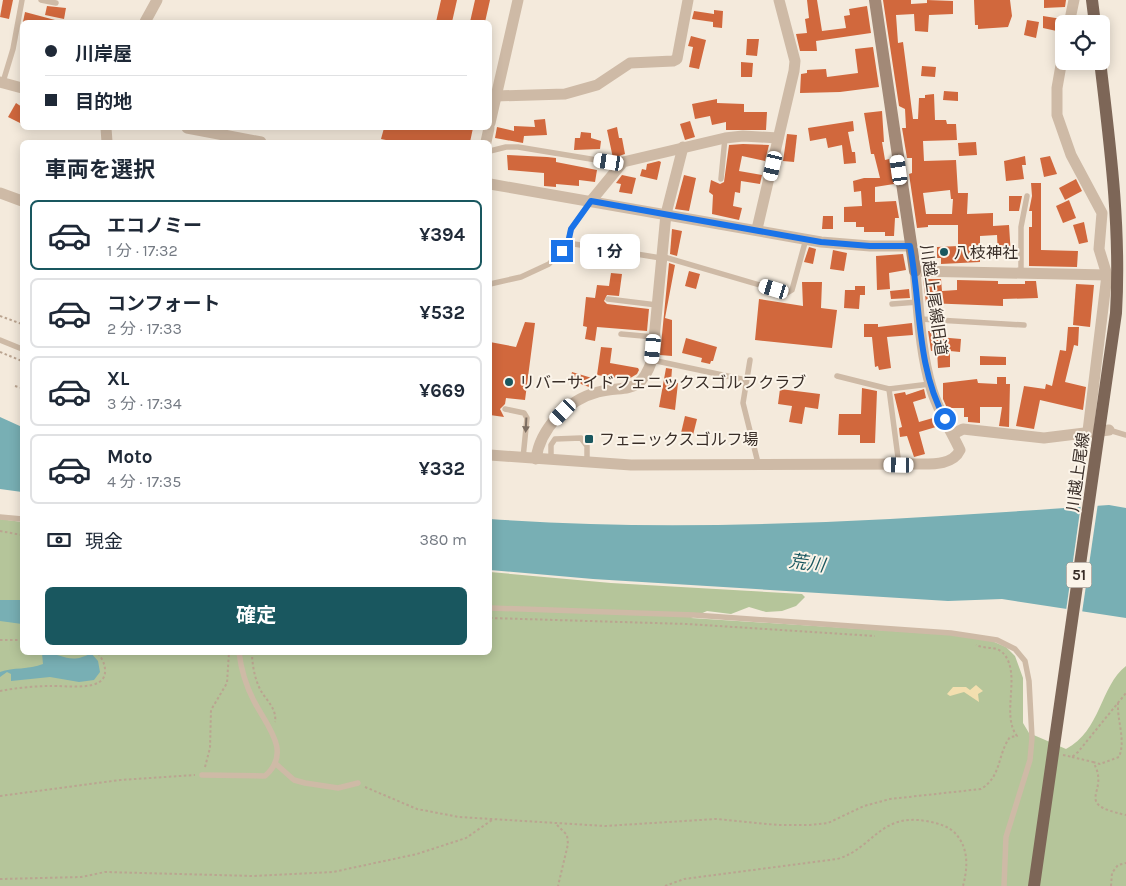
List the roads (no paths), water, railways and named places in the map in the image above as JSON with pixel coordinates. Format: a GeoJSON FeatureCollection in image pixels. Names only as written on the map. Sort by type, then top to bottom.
{"type":"FeatureCollection","features":[{"type":"Feature","properties":{"kind":"main road"},"geometry":{"type":"LineString","coordinates":[[1092,0],[1094,15]]}},
{"type":"Feature","properties":{"kind":"main road","name":"川越上尾線"},"geometry":{"type":"LineString","coordinates":[[1034,886],[1122,267],[1101,70]]}},
{"type":"Feature","properties":{"kind":"street"},"geometry":{"type":"LineString","coordinates":[[146,20],[158,0]]}},
{"type":"Feature","properties":{"kind":"street"},"geometry":{"type":"LineString","coordinates":[[492,113],[518,0]]}},
{"type":"Feature","properties":{"kind":"street"},"geometry":{"type":"LineString","coordinates":[[496,96],[565,94],[597,85],[630,63],[673,61],[677,59],[688,0]]}},
{"type":"Feature","properties":{"kind":"street"},"geometry":{"type":"LineString","coordinates":[[757,230],[794,61],[779,0]]}},
{"type":"Feature","properties":{"kind":"street","name":"川越上尾線旧道"},"geometry":{"type":"LineString","coordinates":[[875,0],[915,272],[923,351],[930,384],[937,405],[960,450],[958,456],[937,464],[899,465]]}},
{"type":"Feature","properties":{"kind":"street"},"geometry":{"type":"LineString","coordinates":[[1071,15],[1074,0]]}},
{"type":"Feature","properties":{"kind":"street"},"geometry":{"type":"LineString","coordinates":[[1060,70],[1057,88],[1057,115],[1071,155],[1102,213],[1099,249],[1106,271],[1088,431]]}},
{"type":"Feature","properties":{"kind":"street"},"geometry":{"type":"LineString","coordinates":[[1,82],[20,87]]}},
{"type":"Feature","properties":{"kind":"street"},"geometry":{"type":"LineString","coordinates":[[198,130],[250,140]]}},
{"type":"Feature","properties":{"kind":"street"},"geometry":{"type":"LineString","coordinates":[[591,201],[621,164],[725,138],[743,136],[778,138]]}},
{"type":"Feature","properties":{"kind":"street"},"geometry":{"type":"LineString","coordinates":[[536,459],[542,434],[563,412],[588,396],[599,392],[626,389],[637,384],[644,377],[652,360],[666,214],[683,147]]}},
{"type":"Feature","properties":{"kind":"street"},"geometry":{"type":"LineString","coordinates":[[492,184],[806,239],[870,246],[910,246]]}},
{"type":"Feature","properties":{"kind":"street"},"geometry":{"type":"LineString","coordinates":[[0,194],[20,201]]}},
{"type":"Feature","properties":{"kind":"street"},"geometry":{"type":"LineString","coordinates":[[915,272],[1021,274],[1106,271]]}},
{"type":"Feature","properties":{"kind":"street"},"geometry":{"type":"LineString","coordinates":[[953,434],[963,429],[1044,438],[1088,431],[1109,430]]}},
{"type":"Feature","properties":{"kind":"street"},"geometry":{"type":"LineString","coordinates":[[492,455],[587,463],[899,465]]}},
{"type":"Feature","properties":{"kind":"lane"},"geometry":{"type":"LineString","coordinates":[[1,82],[13,49],[22,0]]}},
{"type":"Feature","properties":{"kind":"lane"},"geometry":{"type":"LineString","coordinates":[[41,0],[56,3]]}},
{"type":"Feature","properties":{"kind":"lane"},"geometry":{"type":"LineString","coordinates":[[721,179],[725,138]]}},
{"type":"Feature","properties":{"kind":"lane"},"geometry":{"type":"LineString","coordinates":[[492,150],[506,147],[518,147],[621,164]]}},
{"type":"Feature","properties":{"kind":"lane"},"geometry":{"type":"LineString","coordinates":[[1021,274],[1022,227],[1027,196]]}},
{"type":"Feature","properties":{"kind":"lane"},"geometry":{"type":"LineString","coordinates":[[492,284],[522,277],[549,264],[568,243],[571,229],[591,201]]}},
{"type":"Feature","properties":{"kind":"lane"},"geometry":{"type":"LineString","coordinates":[[568,243],[661,257],[788,293],[792,290],[806,239]]}},
{"type":"Feature","properties":{"kind":"lane"},"geometry":{"type":"LineString","coordinates":[[1106,271],[1122,267]]}},
{"type":"Feature","properties":{"kind":"lane"},"geometry":{"type":"LineString","coordinates":[[608,299],[657,305]]}},
{"type":"Feature","properties":{"kind":"lane"},"geometry":{"type":"LineString","coordinates":[[892,304],[918,302]]}},
{"type":"Feature","properties":{"kind":"lane"},"geometry":{"type":"LineString","coordinates":[[920,319],[1024,325]]}},
{"type":"Feature","properties":{"kind":"lane"},"geometry":{"type":"LineString","coordinates":[[621,334],[654,337]]}},
{"type":"Feature","properties":{"kind":"lane"},"geometry":{"type":"LineString","coordinates":[[0,340],[20,348]]}},
{"type":"Feature","properties":{"kind":"lane"},"geometry":{"type":"LineString","coordinates":[[652,360],[746,380]]}},
{"type":"Feature","properties":{"kind":"lane"},"geometry":{"type":"LineString","coordinates":[[750,360],[743,403],[758,463]]}},
{"type":"Feature","properties":{"kind":"lane"},"geometry":{"type":"LineString","coordinates":[[837,376],[889,389],[930,384]]}},
{"type":"Feature","properties":{"kind":"lane"},"geometry":{"type":"LineString","coordinates":[[889,389],[899,465]]}},
{"type":"Feature","properties":{"kind":"lane"},"geometry":{"type":"LineString","coordinates":[[505,409],[524,413],[527,418],[523,458]]}},
{"type":"Feature","properties":{"kind":"lane"},"geometry":{"type":"LineString","coordinates":[[1109,430],[1126,435]]}},
{"type":"Feature","properties":{"kind":"lane"},"geometry":{"type":"LineString","coordinates":[[550,460],[551,445],[555,439],[580,438],[587,446],[587,463]]}},
{"type":"Feature","properties":{"kind":"lane"},"geometry":{"type":"LineString","coordinates":[[0,517],[20,519]]}},
{"type":"Feature","properties":{"kind":"lane"},"geometry":{"type":"LineString","coordinates":[[492,608],[694,615],[951,632],[989,638],[1015,649],[1025,661],[1029,682],[1032,741],[1030,760],[1006,836],[1004,886]]}},
{"type":"Feature","properties":{"kind":"lane"},"geometry":{"type":"LineString","coordinates":[[202,775],[265,776],[276,764],[278,750],[272,730],[246,682],[240,655]]}},
{"type":"Feature","properties":{"kind":"lane"},"geometry":{"type":"LineString","coordinates":[[276,764],[294,780],[305,783],[338,788],[358,783]]}},
{"type":"Feature","properties":{"kind":"water"},"geometry":{"type":"Polygon","coordinates":[[[0,417],[20,426],[20,492],[0,489],[0,417]]]}},
{"type":"Feature","properties":{"kind":"water","name":"荒川"},"geometry":{"type":"Polygon","coordinates":[[[1109,505],[1126,508],[1126,618],[1002,599],[948,601],[593,579],[492,570],[492,519],[645,525],[722,525],[877,520],[1109,505]]]}},
{"type":"Feature","properties":{"kind":"water"},"geometry":{"type":"Polygon","coordinates":[[[0,600],[20,600],[20,624],[0,621],[0,600]]]}},
{"type":"Feature","properties":{"kind":"water"},"geometry":{"type":"Polygon","coordinates":[[[42,655],[77,658],[93,655],[98,661],[100,672],[94,680],[79,682],[50,677],[11,681],[11,674],[7,672],[0,677],[0,672],[5,670],[43,664],[42,655]]]}},
{"type":"Feature","properties":{"kind":"place","name":"八枝神社"},"geometry":{"type":"Point","coordinates":[944,252]}},
{"type":"Feature","properties":{"kind":"place","name":"リバーサイドフェニックスゴルフクラブ"},"geometry":{"type":"Point","coordinates":[509,382]}},
{"type":"Feature","properties":{"kind":"place","name":"フェニックスゴルフ場"},"geometry":{"type":"Point","coordinates":[589,439]}}]}
